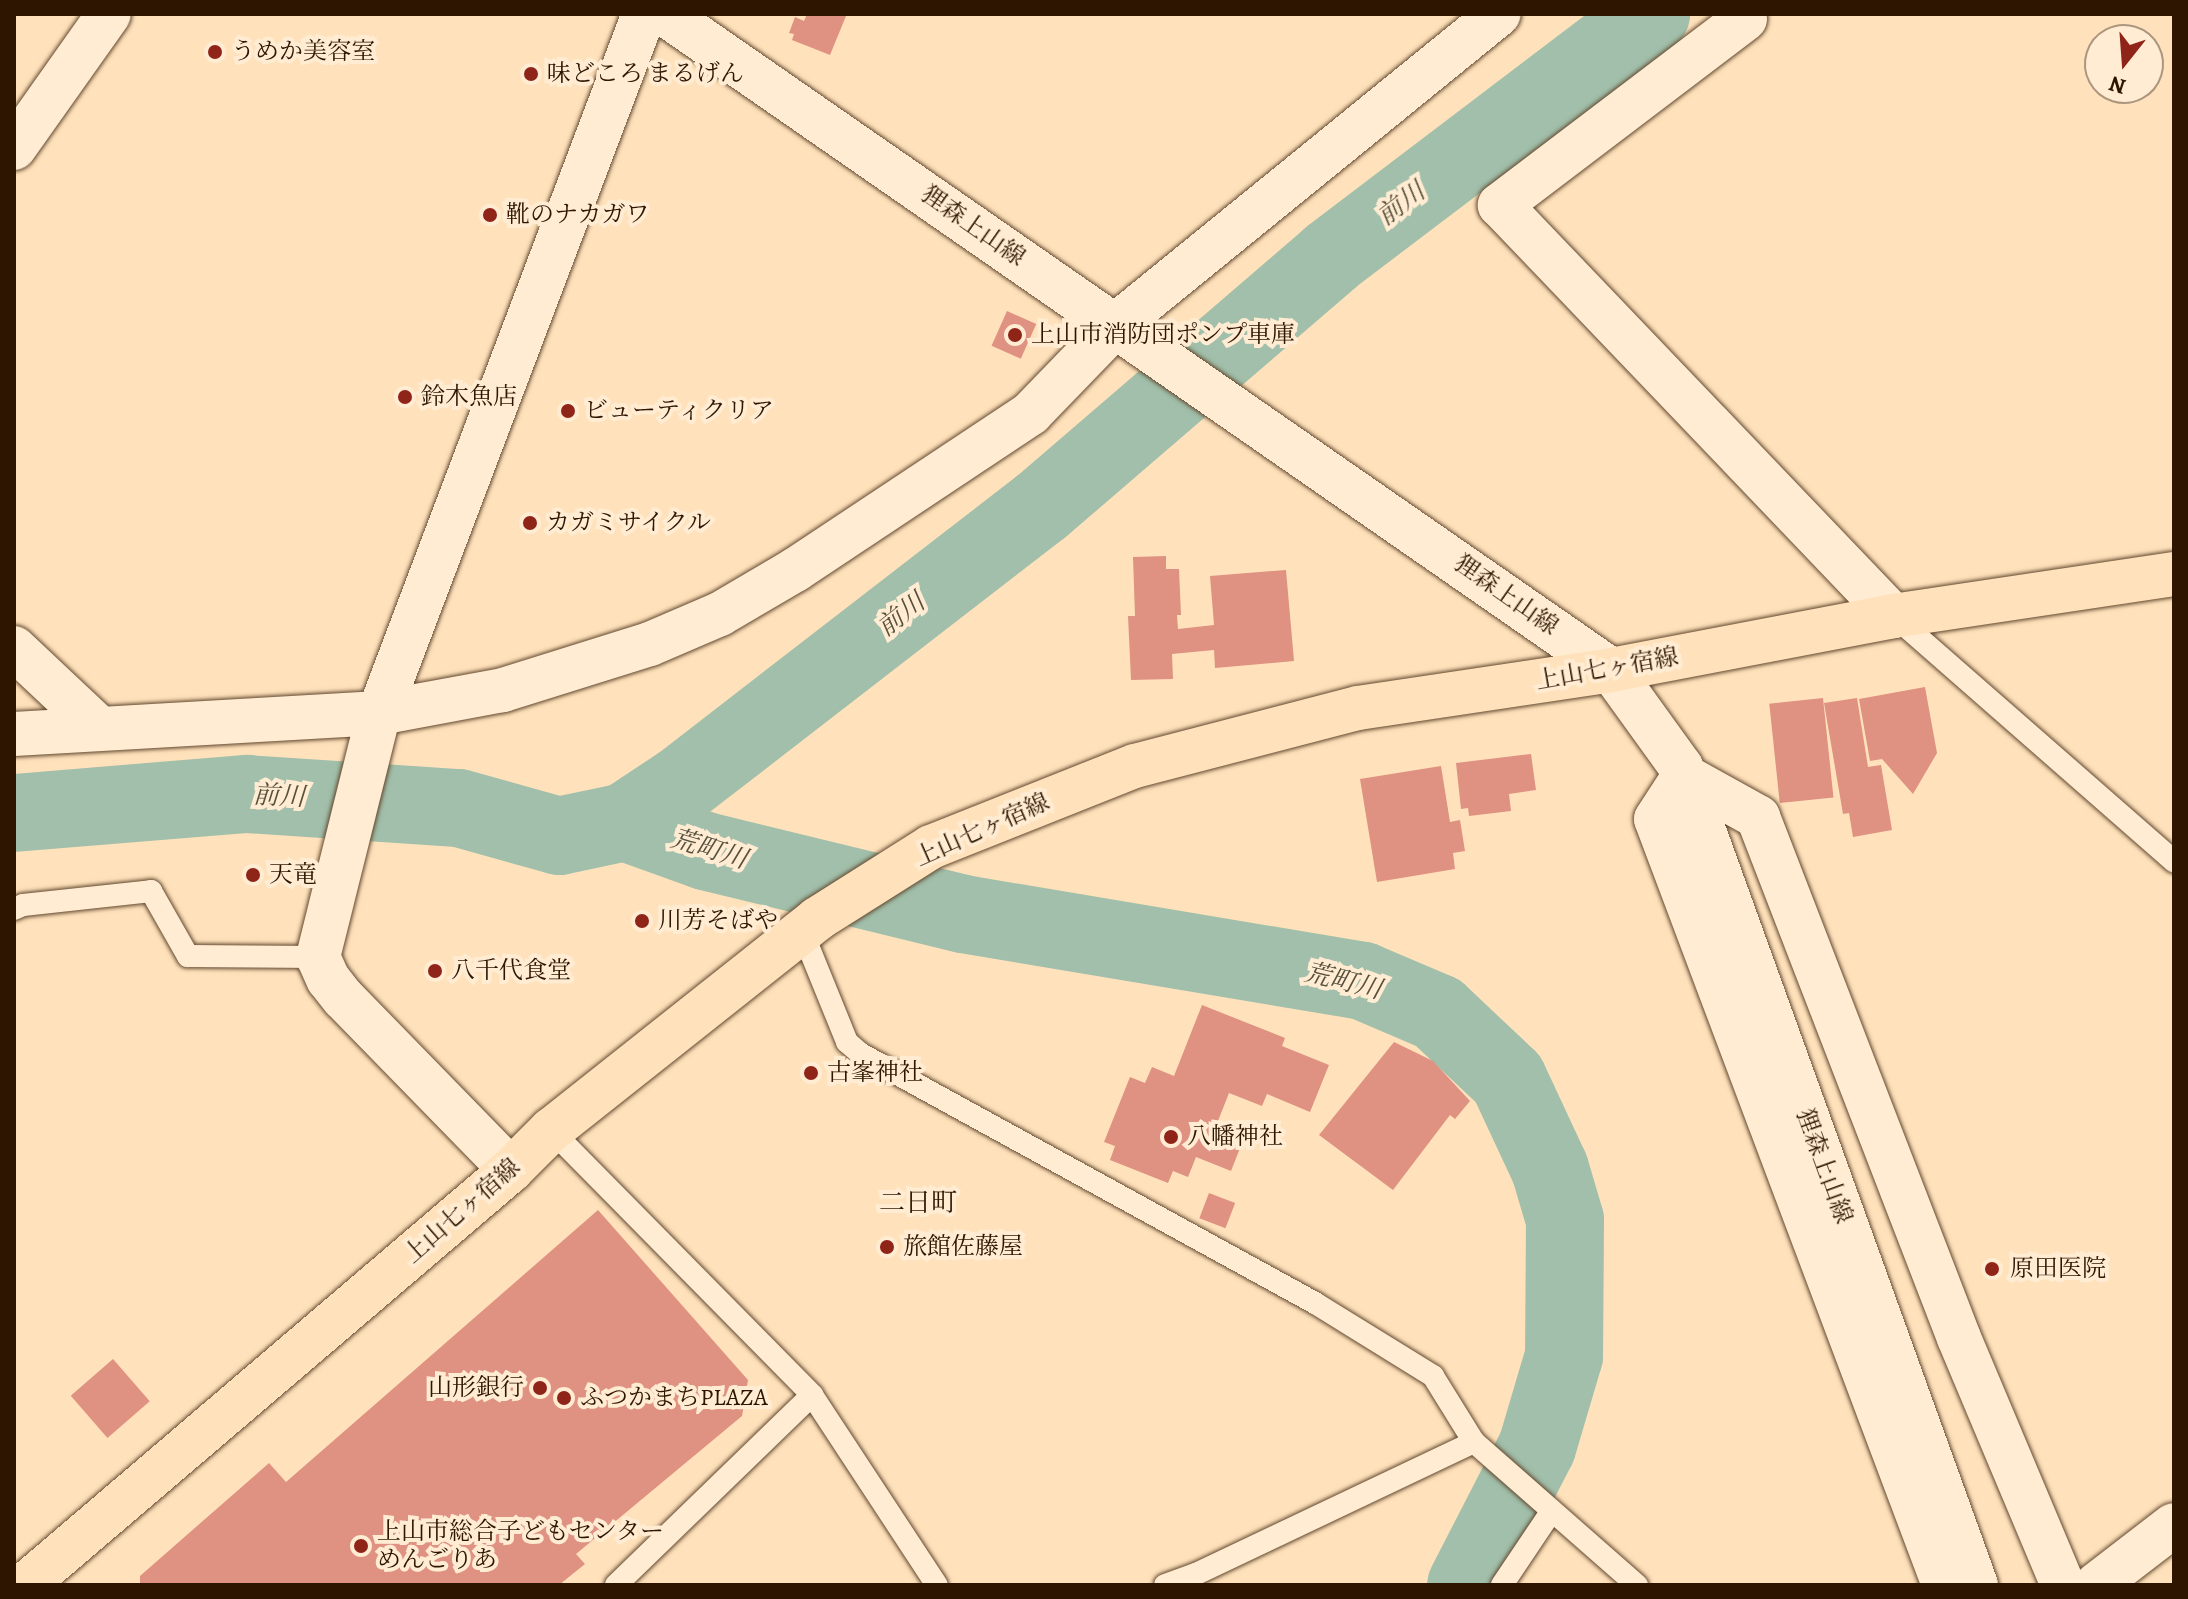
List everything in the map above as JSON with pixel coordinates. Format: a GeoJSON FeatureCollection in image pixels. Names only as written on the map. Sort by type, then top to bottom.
{"type":"FeatureCollection","features":[{"type":"Feature","properties":{"kind":"main road","name":"上山七ヶ宿線"},"geometry":{"type":"LineString","coordinates":[[25,1585],[511,1170],[551,1130],[810,925],[931,847],[1135,766],[1358,708],[1611,670],[1893,616],[2174,574]]}},
{"type":"Feature","properties":{"kind":"street"},"geometry":{"type":"LineString","coordinates":[[14,148],[109,14]]}},
{"type":"Feature","properties":{"kind":"street"},"geometry":{"type":"LineString","coordinates":[[511,1170],[343,998],[328,979],[318,957],[379,713],[644,14]]}},
{"type":"Feature","properties":{"kind":"street","name":"狸森上山線"},"geometry":{"type":"LineString","coordinates":[[665,14],[1611,670],[1684,776],[1965,1584]]}},
{"type":"Feature","properties":{"kind":"street"},"geometry":{"type":"LineString","coordinates":[[14,734],[379,713],[503,690],[650,644],[720,614],[795,570],[1031,413],[1124,330],[1499,14]]}},
{"type":"Feature","properties":{"kind":"street"},"geometry":{"type":"LineString","coordinates":[[1745,19],[1500,205],[1893,616]]}},
{"type":"Feature","properties":{"kind":"street"},"geometry":{"type":"LineString","coordinates":[[14,648],[99,728]]}},
{"type":"Feature","properties":{"kind":"street"},"geometry":{"type":"LineString","coordinates":[[1684,776],[1758,817],[1959,1338],[2063,1585]]}},
{"type":"Feature","properties":{"kind":"street"},"geometry":{"type":"LineString","coordinates":[[2096,1585],[2174,1525]]}},
{"type":"Feature","properties":{"kind":"lane"},"geometry":{"type":"LineString","coordinates":[[1893,616],[2174,861]]}},
{"type":"Feature","properties":{"kind":"lane"},"geometry":{"type":"LineString","coordinates":[[14,909],[23,905],[151,891],[188,956],[318,957]]}},
{"type":"Feature","properties":{"kind":"lane"},"geometry":{"type":"LineString","coordinates":[[810,925],[847,1042],[861,1054],[1315,1303],[1433,1376],[1474,1442],[1637,1585]]}},
{"type":"Feature","properties":{"kind":"lane"},"geometry":{"type":"LineString","coordinates":[[551,1130],[812,1395],[937,1585]]}},
{"type":"Feature","properties":{"kind":"lane"},"geometry":{"type":"LineString","coordinates":[[616,1585],[812,1395]]}},
{"type":"Feature","properties":{"kind":"lane"},"geometry":{"type":"LineString","coordinates":[[1165,1585],[1196,1574],[1474,1442]]}},
{"type":"Feature","properties":{"kind":"lane"},"geometry":{"type":"LineString","coordinates":[[1502,1585],[1551,1512]]}},
{"type":"Feature","properties":{"kind":"building"},"geometry":{"type":"Polygon","coordinates":[[[807,14],[846,16],[830,55],[792,40],[794,34],[789,33],[795,17],[804,21],[807,14]]]}},
{"type":"Feature","properties":{"kind":"building","name":"上山市消防団ポンプ車庫"},"geometry":{"type":"Polygon","coordinates":[[[1007,311],[1036,324],[1021,359],[992,346],[1007,311]]]}},
{"type":"Feature","properties":{"kind":"building"},"geometry":{"type":"Polygon","coordinates":[[[1166,556],[1166,569],[1179,569],[1181,615],[1177,615],[1178,629],[1214,625],[1210,576],[1286,570],[1294,661],[1215,668],[1214,650],[1172,654],[1173,679],[1131,680],[1128,616],[1135,616],[1133,557],[1166,556]]]}},
{"type":"Feature","properties":{"kind":"building"},"geometry":{"type":"Polygon","coordinates":[[[1925,687],[1937,753],[1913,794],[1882,759],[1870,761],[1859,699],[1925,687]]]}},
{"type":"Feature","properties":{"kind":"building"},"geometry":{"type":"Polygon","coordinates":[[[1823,698],[1833,797],[1780,803],[1769,704],[1823,698]]]}},
{"type":"Feature","properties":{"kind":"building"},"geometry":{"type":"Polygon","coordinates":[[[1857,698],[1868,767],[1881,765],[1892,830],[1853,837],[1849,813],[1843,814],[1824,703],[1857,698]]]}},
{"type":"Feature","properties":{"kind":"building"},"geometry":{"type":"Polygon","coordinates":[[[1531,754],[1536,790],[1509,794],[1511,811],[1469,816],[1468,808],[1461,809],[1456,763],[1531,754]]]}},
{"type":"Feature","properties":{"kind":"building"},"geometry":{"type":"Polygon","coordinates":[[[1441,766],[1450,822],[1460,820],[1465,851],[1453,853],[1455,869],[1377,882],[1360,779],[1441,766]]]}},
{"type":"Feature","properties":{"kind":"building"},"geometry":{"type":"Polygon","coordinates":[[[1202,1005],[1285,1038],[1282,1046],[1329,1065],[1310,1112],[1267,1094],[1262,1106],[1229,1093],[1214,1131],[1242,1143],[1231,1171],[1196,1157],[1188,1177],[1173,1171],[1168,1183],[1110,1160],[1115,1146],[1104,1142],[1130,1077],[1145,1083],[1152,1067],[1174,1076],[1202,1005]]]}},
{"type":"Feature","properties":{"kind":"building"},"geometry":{"type":"Polygon","coordinates":[[[1394,1042],[1433,1061],[1470,1101],[1455,1119],[1450,1115],[1393,1190],[1319,1135],[1394,1042]]]}},
{"type":"Feature","properties":{"kind":"building"},"geometry":{"type":"Polygon","coordinates":[[[1209,1193],[1235,1203],[1225,1228],[1199,1218],[1209,1193]]]}},
{"type":"Feature","properties":{"kind":"building","name":"ふつかまちPLAZA"},"geometry":{"type":"Polygon","coordinates":[[[598,1210],[748,1380],[742,1416],[576,1554],[585,1564],[559,1585],[140,1585],[140,1576],[269,1463],[286,1482],[598,1210]]]}},
{"type":"Feature","properties":{"kind":"building"},"geometry":{"type":"Polygon","coordinates":[[[113,1359],[150,1401],[107,1438],[71,1396],[113,1359]]]}},
{"type":"Feature","properties":{"kind":"waterway","name":"前川"},"geometry":{"type":"LineString","coordinates":[[14,813],[247,794],[459,808],[559,836],[625,822],[681,785],[1042,506],[1331,257],[1651,14]]}},
{"type":"Feature","properties":{"kind":"waterway","name":"荒町川"},"geometry":{"type":"LineString","coordinates":[[625,822],[705,851],[963,914],[1363,981],[1438,1013],[1508,1079],[1550,1169],[1565,1220],[1564,1356],[1537,1447],[1466,1585]]}},
{"type":"Feature","properties":{"kind":"place","name":"うめか美容室"},"geometry":{"type":"Point","coordinates":[215,52]}},
{"type":"Feature","properties":{"kind":"place","name":"味どころ まるげん"},"geometry":{"type":"Point","coordinates":[531,74]}},
{"type":"Feature","properties":{"kind":"place","name":"靴のナカガワ"},"geometry":{"type":"Point","coordinates":[490,215]}},
{"type":"Feature","properties":{"kind":"place","name":"上山市消防団ポンプ車庫"},"geometry":{"type":"Point","coordinates":[1015,335]}},
{"type":"Feature","properties":{"kind":"place","name":"鈴木魚店"},"geometry":{"type":"Point","coordinates":[405,397]}},
{"type":"Feature","properties":{"kind":"place","name":"ビューティクリア"},"geometry":{"type":"Point","coordinates":[568,411]}},
{"type":"Feature","properties":{"kind":"place","name":"カガミサイクル"},"geometry":{"type":"Point","coordinates":[530,523]}},
{"type":"Feature","properties":{"kind":"place","name":"天竜"},"geometry":{"type":"Point","coordinates":[253,875]}},
{"type":"Feature","properties":{"kind":"place","name":"川芳そばや"},"geometry":{"type":"Point","coordinates":[642,921]}},
{"type":"Feature","properties":{"kind":"place","name":"八千代食堂"},"geometry":{"type":"Point","coordinates":[435,971]}},
{"type":"Feature","properties":{"kind":"place","name":"古峯神社"},"geometry":{"type":"Point","coordinates":[811,1073]}},
{"type":"Feature","properties":{"kind":"place","name":"八幡神社"},"geometry":{"type":"Point","coordinates":[1171,1137]}},
{"type":"Feature","properties":{"kind":"place","name":"旅館佐藤屋"},"geometry":{"type":"Point","coordinates":[887,1247]}},
{"type":"Feature","properties":{"kind":"place","name":"原田医院"},"geometry":{"type":"Point","coordinates":[1992,1269]}},
{"type":"Feature","properties":{"kind":"place","name":"山形銀行"},"geometry":{"type":"Point","coordinates":[540,1388]}},
{"type":"Feature","properties":{"kind":"place","name":"ふつかまちPLAZA"},"geometry":{"type":"Point","coordinates":[564,1398]}},
{"type":"Feature","properties":{"kind":"place","name":"上山市総合子どもセンター めんごりあ"},"geometry":{"type":"Point","coordinates":[361,1546]}},
{"type":"Feature","properties":{"kind":"district","name":"二日町"},"geometry":{"type":"Point","coordinates":[918,1203]}}]}
